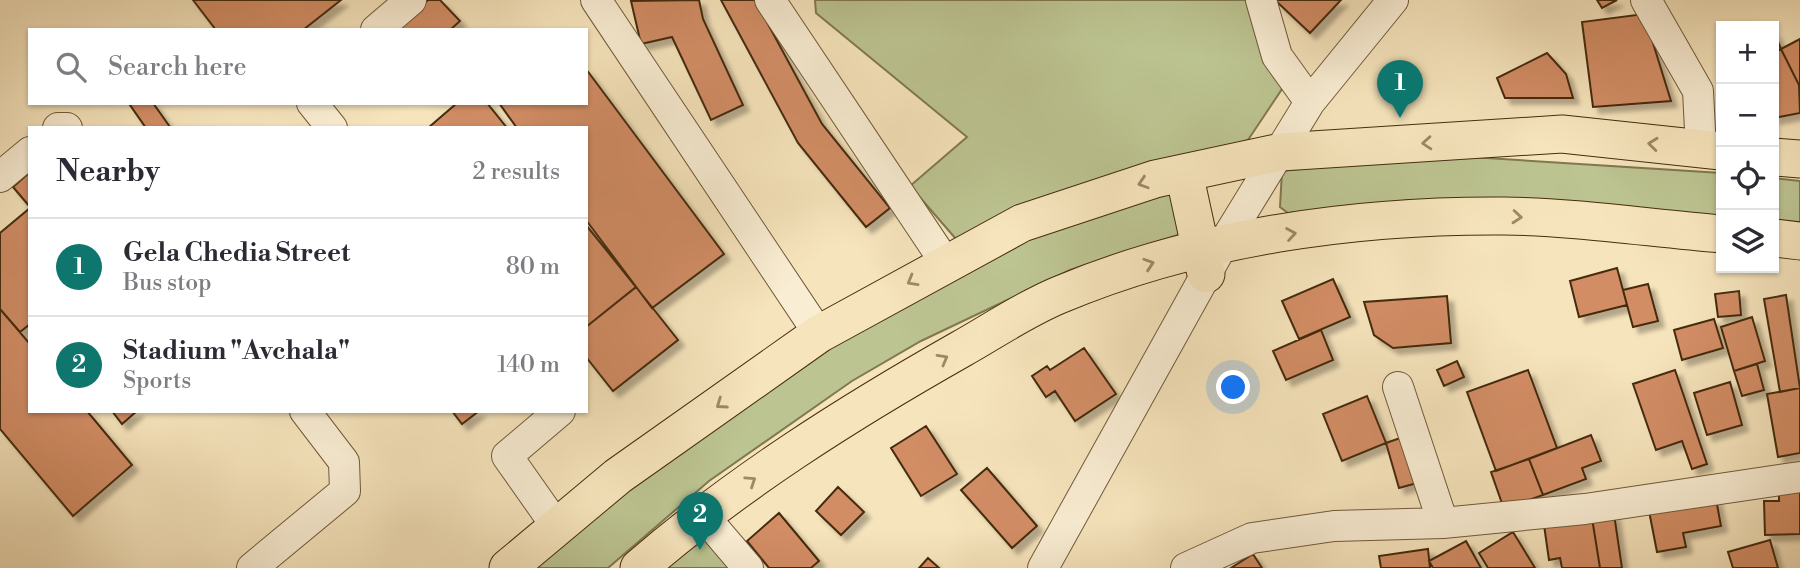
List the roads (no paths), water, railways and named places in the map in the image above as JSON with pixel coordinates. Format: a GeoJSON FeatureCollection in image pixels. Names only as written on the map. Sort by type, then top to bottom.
{"type":"FeatureCollection","features":[{"type":"Feature","properties":{"kind":"main road"},"geometry":{"type":"LineString","coordinates":[[508,568],[618,476],[820,334],[945,262],[1022,223],[1155,179],[1281,152],[1562,134],[1711,150]]}},
{"type":"Feature","properties":{"kind":"main road"},"geometry":{"type":"LineString","coordinates":[[1779,157],[1800,159]]}},
{"type":"Feature","properties":{"kind":"main road"},"geometry":{"type":"LineString","coordinates":[[1184,173],[1210,256]]}},
{"type":"Feature","properties":{"kind":"main road"},"geometry":{"type":"LineString","coordinates":[[639,568],[702,514],[882,393],[1057,295],[1210,256],[1371,221],[1505,216],[1716,234]]}},
{"type":"Feature","properties":{"kind":"main road"},"geometry":{"type":"LineString","coordinates":[[1779,240],[1800,242]]}},
{"type":"Feature","properties":{"kind":"street"},"geometry":{"type":"LineString","coordinates":[[378,28],[411,0]]}},
{"type":"Feature","properties":{"kind":"street"},"geometry":{"type":"LineString","coordinates":[[596,0],[820,334]]}},
{"type":"Feature","properties":{"kind":"street"},"geometry":{"type":"LineString","coordinates":[[770,0],[945,262]]}},
{"type":"Feature","properties":{"kind":"street"},"geometry":{"type":"LineString","coordinates":[[1261,0],[1277,56],[1310,102]]}},
{"type":"Feature","properties":{"kind":"street"},"geometry":{"type":"LineString","coordinates":[[1043,568],[1210,256],[1281,152],[1310,102],[1393,0]]}},
{"type":"Feature","properties":{"kind":"street"},"geometry":{"type":"LineString","coordinates":[[1646,0],[1698,91],[1711,150]]}},
{"type":"Feature","properties":{"kind":"street"},"geometry":{"type":"LineString","coordinates":[[314,105],[329,126]]}},
{"type":"Feature","properties":{"kind":"street"},"geometry":{"type":"LineString","coordinates":[[0,177],[28,154]]}},
{"type":"Feature","properties":{"kind":"street"},"geometry":{"type":"LineString","coordinates":[[1398,387],[1443,523]]}},
{"type":"Feature","properties":{"kind":"street"},"geometry":{"type":"LineString","coordinates":[[252,568],[345,491],[344,462],[306,413]]}},
{"type":"Feature","properties":{"kind":"street"},"geometry":{"type":"LineString","coordinates":[[557,527],[507,456],[558,413]]}},
{"type":"Feature","properties":{"kind":"street"},"geometry":{"type":"LineString","coordinates":[[1186,568],[1252,538],[1334,526],[1443,523],[1585,509],[1800,477]]}},
{"type":"Feature","properties":{"kind":"street"},"geometry":{"type":"LineString","coordinates":[[702,514],[748,568]]}},
{"type":"Feature","properties":{"kind":"place","name":"Gela Chedia Street"},"geometry":{"type":"Point","coordinates":[1400,118]}},
{"type":"Feature","properties":{"kind":"place","name":"Stadium \"Avchala\""},"geometry":{"type":"Point","coordinates":[700,550]}}]}
